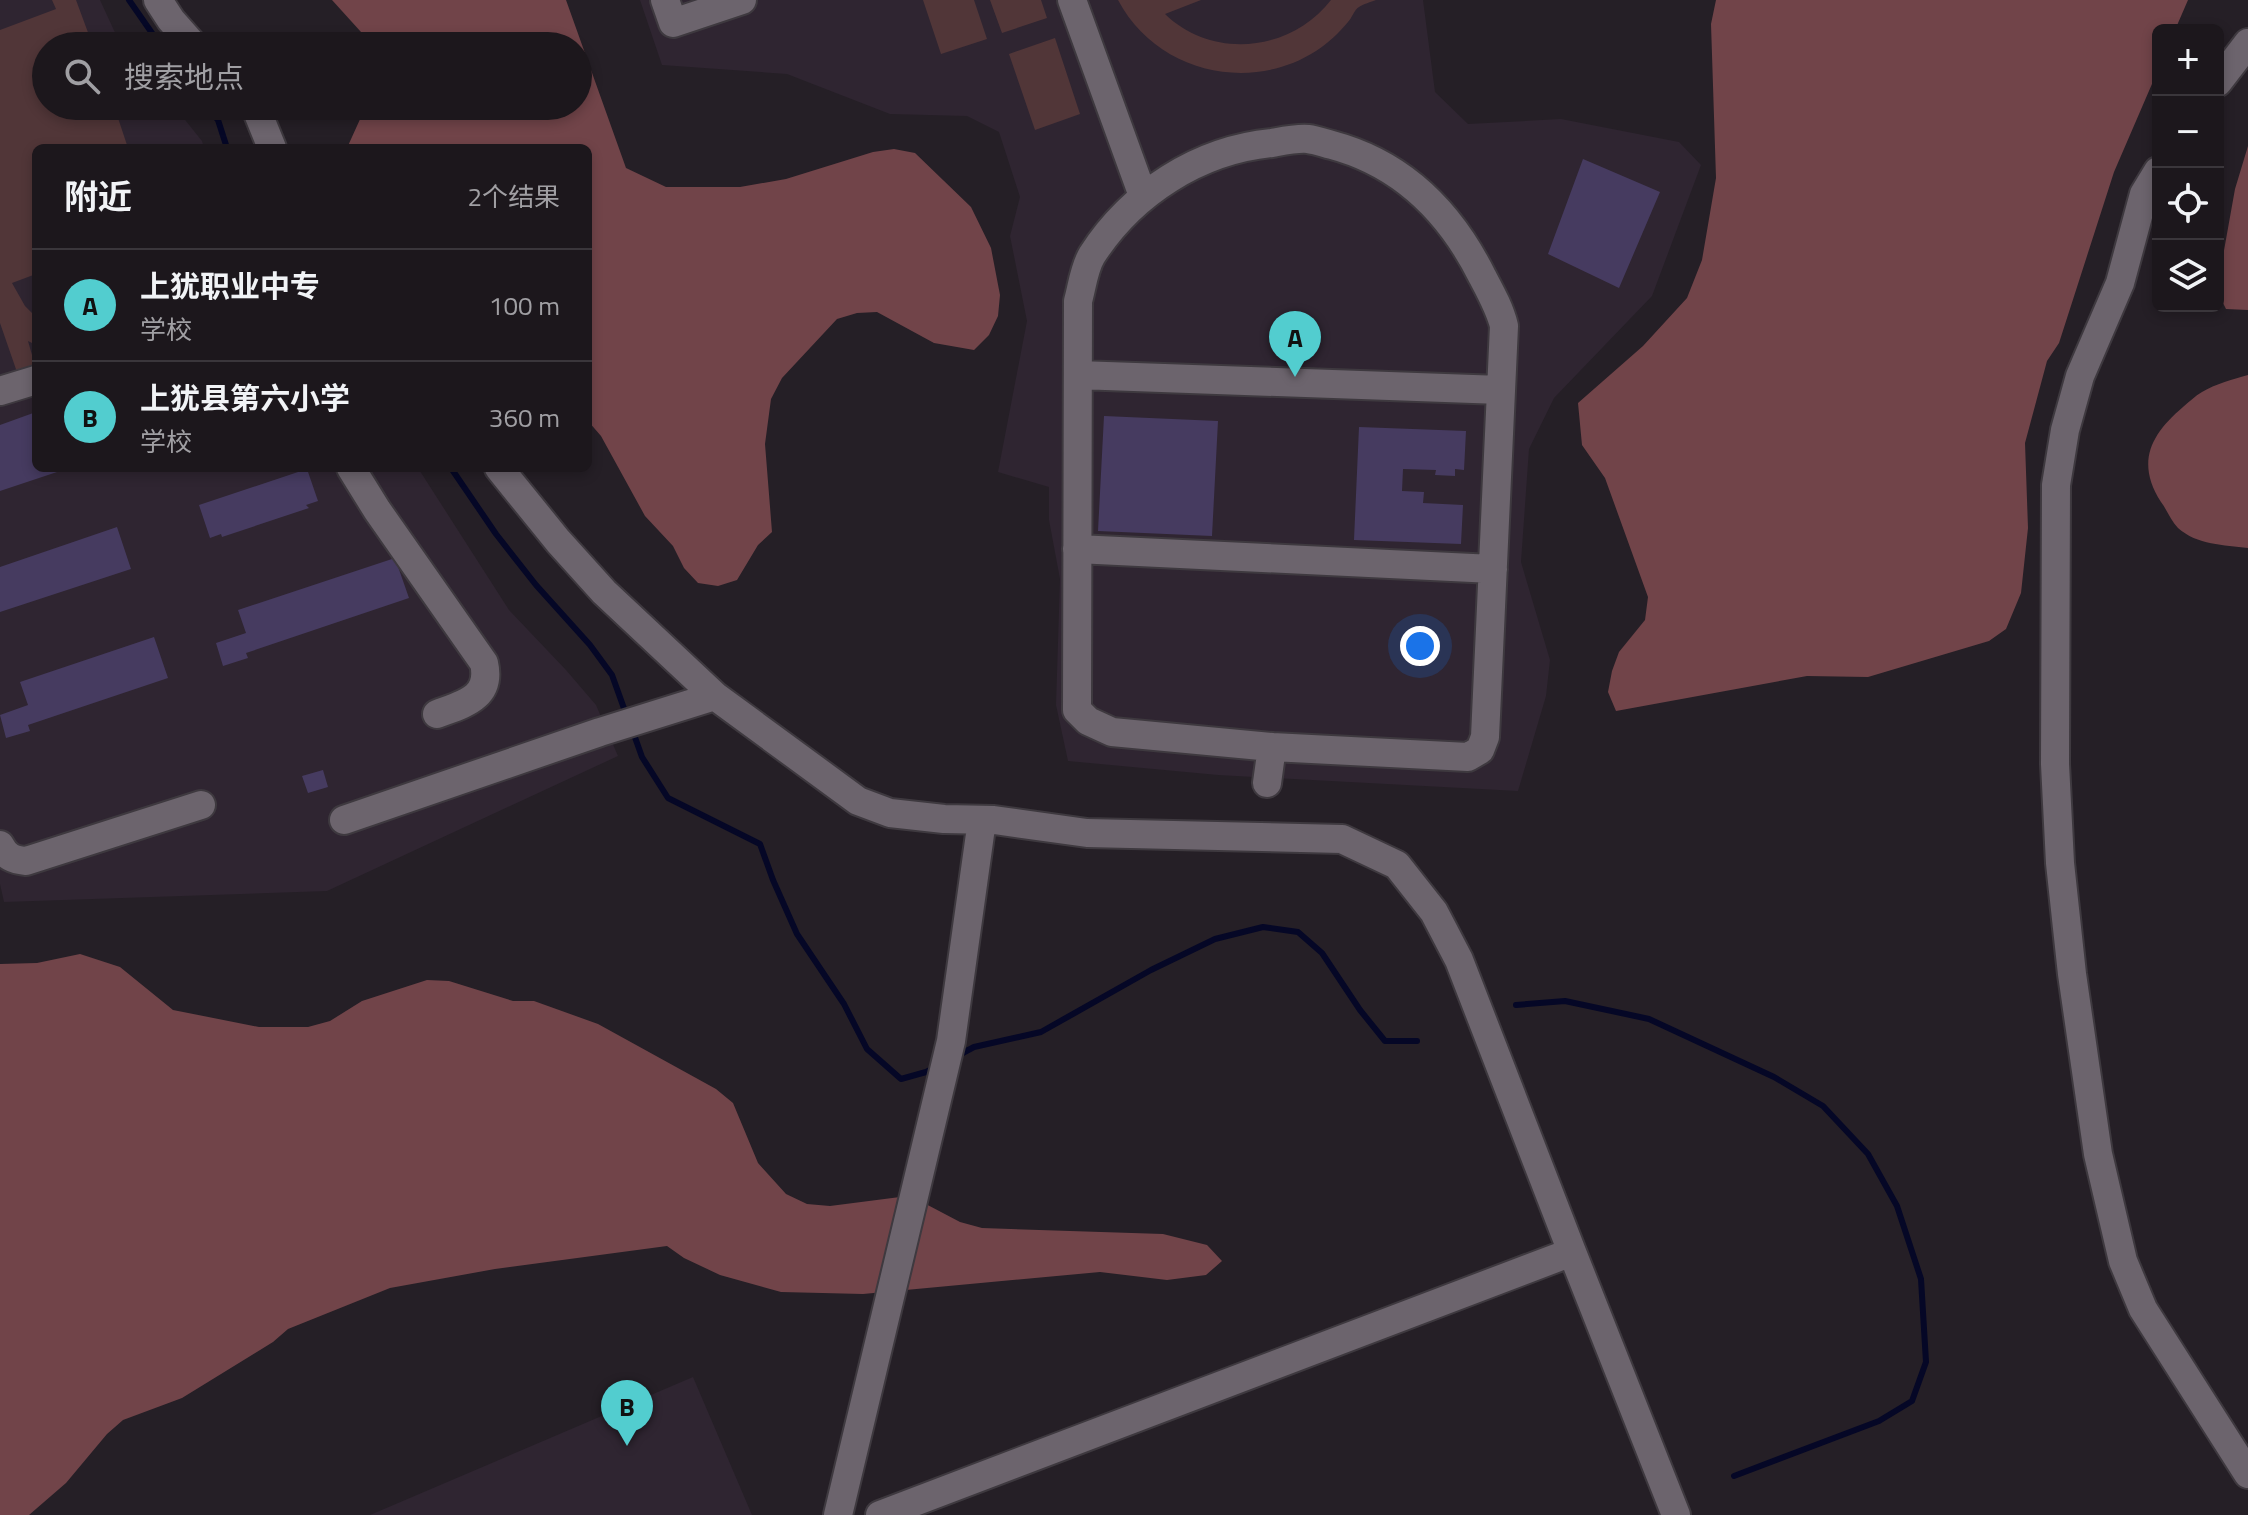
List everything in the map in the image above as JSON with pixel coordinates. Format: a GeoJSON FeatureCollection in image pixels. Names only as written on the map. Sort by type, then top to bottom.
{"type":"FeatureCollection","features":[{"type":"Feature","properties":{"kind":"street"},"geometry":{"type":"LineString","coordinates":[[158,0],[182,32]]}},
{"type":"Feature","properties":{"kind":"street"},"geometry":{"type":"LineString","coordinates":[[665,0],[673,23],[742,0]]}},
{"type":"Feature","properties":{"kind":"street"},"geometry":{"type":"LineString","coordinates":[[1072,0],[1143,196]]}},
{"type":"Feature","properties":{"kind":"street"},"geometry":{"type":"LineString","coordinates":[[2224,74],[2248,43]]}},
{"type":"Feature","properties":{"kind":"street"},"geometry":{"type":"LineString","coordinates":[[261,120],[270,144]]}},
{"type":"Feature","properties":{"kind":"street"},"geometry":{"type":"LineString","coordinates":[[1307,139],[1350,150],[1383,165],[1422,192],[1468,248],[1501,313],[1504,326],[1485,737],[1480,750],[1468,757],[1272,747],[1112,732],[1088,721],[1077,710],[1078,301],[1090,258],[1114,226],[1143,196],[1187,167],[1244,146],[1307,139]]}},
{"type":"Feature","properties":{"kind":"street"},"geometry":{"type":"LineString","coordinates":[[2152,181],[2144,194],[2120,283],[2080,376],[2065,430],[2056,485],[2055,764],[2060,863],[2072,974],[2098,1154],[2123,1261],[2143,1309],[2248,1474]]}},
{"type":"Feature","properties":{"kind":"street"},"geometry":{"type":"LineString","coordinates":[[1078,375],[1501,390]]}},
{"type":"Feature","properties":{"kind":"street"},"geometry":{"type":"LineString","coordinates":[[0,391],[32,381]]}},
{"type":"Feature","properties":{"kind":"street"},"geometry":{"type":"LineString","coordinates":[[353,472],[484,663],[486,673],[479,694],[469,702],[437,714]]}},
{"type":"Feature","properties":{"kind":"street"},"geometry":{"type":"LineString","coordinates":[[502,472],[604,592],[715,696],[858,801],[890,813],[994,820],[1087,833],[1342,839],[1397,865],[1434,912],[1459,960],[1676,1515]]}},
{"type":"Feature","properties":{"kind":"street"},"geometry":{"type":"LineString","coordinates":[[1077,549],[1493,569]]}},
{"type":"Feature","properties":{"kind":"street"},"geometry":{"type":"LineString","coordinates":[[344,820],[715,696]]}},
{"type":"Feature","properties":{"kind":"street"},"geometry":{"type":"LineString","coordinates":[[1267,783],[1272,747]]}},
{"type":"Feature","properties":{"kind":"street"},"geometry":{"type":"LineString","coordinates":[[0,845],[4,853],[15,860],[26,861],[201,805]]}},
{"type":"Feature","properties":{"kind":"street"},"geometry":{"type":"LineString","coordinates":[[838,1515],[951,1041],[982,820]]}},
{"type":"Feature","properties":{"kind":"street"},"geometry":{"type":"LineString","coordinates":[[880,1515],[1572,1252]]}},
{"type":"Feature","properties":{"kind":"shaded area"},"geometry":{"type":"Polygon","coordinates":[[[0,0],[100,0],[115,32],[32,32],[32,120],[185,120],[203,144],[32,144],[32,472],[421,472],[509,610],[596,705],[618,756],[327,891],[4,902],[0,884],[0,0]]]}},
{"type":"Feature","properties":{"kind":"shaded area"},"geometry":{"type":"Polygon","coordinates":[[[52,0],[76,0],[88,32],[32,32],[32,120],[119,120],[127,144],[32,144],[32,276],[12,283],[32,313],[32,343],[28,341],[32,370],[18,375],[0,323],[0,30],[56,9],[52,0]]]}},
{"type":"Feature","properties":{"kind":"shaded area"},"geometry":{"type":"Polygon","coordinates":[[[332,0],[566,0],[577,32],[361,32],[332,0]]]}},
{"type":"Feature","properties":{"kind":"shaded area"},"geometry":{"type":"Polygon","coordinates":[[[640,0],[1423,0],[1435,92],[1468,124],[1561,119],[1679,142],[1701,165],[1652,296],[1554,398],[1529,449],[1521,562],[1550,660],[1546,696],[1518,791],[1218,775],[1068,761],[1056,705],[1060,579],[1049,520],[1049,487],[998,472],[1027,321],[1010,236],[1020,197],[999,132],[967,116],[890,114],[787,74],[662,65],[640,0]]]}},
{"type":"Feature","properties":{"kind":"shaded area"},"geometry":{"type":"Polygon","coordinates":[[[923,0],[974,0],[987,39],[941,54],[923,0]]]}},
{"type":"Feature","properties":{"kind":"shaded area"},"geometry":{"type":"Polygon","coordinates":[[[990,0],[1041,0],[1047,18],[1002,33],[990,0]]]}},
{"type":"Feature","properties":{"kind":"shaded area"},"geometry":{"type":"Polygon","coordinates":[[[1118,0],[1201,0],[1165,14],[1184,29],[1205,39],[1251,44],[1295,31],[1331,0],[1376,0],[1357,8],[1341,30],[1316,51],[1290,64],[1262,71],[1234,73],[1206,69],[1180,59],[1156,44],[1135,25],[1118,0]]]}},
{"type":"Feature","properties":{"kind":"shaded area"},"geometry":{"type":"Polygon","coordinates":[[[1716,0],[2188,0],[2178,24],[2152,24],[2152,84],[2114,172],[2059,343],[2047,361],[2025,443],[2028,528],[2021,593],[2006,629],[1989,641],[1868,677],[1807,676],[1616,711],[1608,692],[1612,671],[1619,652],[1645,620],[1648,597],[1605,478],[1582,445],[1578,403],[1643,346],[1687,298],[1702,260],[1716,178],[1711,24],[1716,0]]]}},
{"type":"Feature","properties":{"kind":"shaded area"},"geometry":{"type":"Polygon","coordinates":[[[1055,38],[1080,114],[1035,130],[1009,54],[1055,38]]]}},
{"type":"Feature","properties":{"kind":"shaded area"},"geometry":{"type":"Polygon","coordinates":[[[592,73],[626,168],[666,187],[740,187],[786,179],[873,152],[894,149],[915,153],[971,207],[991,248],[1000,295],[998,316],[989,335],[974,350],[934,343],[877,312],[857,313],[837,319],[782,378],[771,399],[765,444],[772,532],[758,545],[737,580],[718,586],[698,583],[684,568],[673,546],[645,516],[601,436],[592,426],[592,144],[349,144],[360,120],[592,120],[592,73]]]}},
{"type":"Feature","properties":{"kind":"shaded area"},"geometry":{"type":"Polygon","coordinates":[[[2248,146],[2248,310],[2226,309],[2224,305],[2224,250],[2235,189],[2248,146]]]}},
{"type":"Feature","properties":{"kind":"shaded area"},"geometry":{"type":"Polygon","coordinates":[[[2248,375],[2248,548],[2202,541],[2178,528],[2153,488],[2148,462],[2150,450],[2162,428],[2183,407],[2207,389],[2248,375]]]}},
{"type":"Feature","properties":{"kind":"shaded area"},"geometry":{"type":"Polygon","coordinates":[[[80,954],[120,967],[173,1010],[259,1027],[308,1027],[330,1021],[362,1001],[427,980],[449,981],[513,1001],[534,1001],[598,1024],[716,1089],[733,1103],[758,1163],[786,1194],[807,1204],[830,1206],[900,1197],[922,1202],[960,1222],[982,1228],[1163,1234],[1207,1245],[1222,1261],[1206,1275],[1167,1280],[1100,1272],[863,1294],[781,1292],[720,1275],[667,1246],[495,1269],[390,1288],[288,1329],[273,1342],[182,1398],[123,1420],[107,1434],[66,1483],[29,1515],[0,1515],[0,964],[37,963],[80,954]]]}},
{"type":"Feature","properties":{"kind":"shaded area"},"geometry":{"type":"Polygon","coordinates":[[[693,1377],[752,1515],[370,1515],[693,1377]]]}},
{"type":"Feature","properties":{"kind":"building"},"geometry":{"type":"Polygon","coordinates":[[[1583,159],[1660,192],[1619,288],[1548,254],[1583,159]]]}},
{"type":"Feature","properties":{"kind":"building"},"geometry":{"type":"Polygon","coordinates":[[[32,413],[32,472],[57,472],[0,491],[0,425],[32,413]]]}},
{"type":"Feature","properties":{"kind":"building"},"geometry":{"type":"Polygon","coordinates":[[[1104,416],[1218,421],[1212,536],[1098,531],[1104,416]]]}},
{"type":"Feature","properties":{"kind":"building"},"geometry":{"type":"Polygon","coordinates":[[[1359,427],[1466,431],[1464,470],[1455,469],[1455,476],[1435,475],[1436,470],[1403,469],[1402,491],[1424,492],[1423,503],[1463,505],[1461,544],[1354,540],[1359,427]]]}},
{"type":"Feature","properties":{"kind":"building"},"geometry":{"type":"Polygon","coordinates":[[[298,472],[308,472],[318,501],[306,505],[309,508],[222,537],[221,534],[210,538],[199,505],[298,472]]]}},
{"type":"Feature","properties":{"kind":"building"},"geometry":{"type":"Polygon","coordinates":[[[117,527],[131,569],[0,612],[0,567],[117,527]]]}},
{"type":"Feature","properties":{"kind":"building"},"geometry":{"type":"Polygon","coordinates":[[[395,558],[409,598],[246,653],[248,658],[223,666],[216,643],[246,633],[238,610],[395,558]]]}},
{"type":"Feature","properties":{"kind":"building"},"geometry":{"type":"Polygon","coordinates":[[[154,637],[168,678],[28,725],[30,731],[6,738],[0,715],[28,705],[20,682],[154,637]]]}},
{"type":"Feature","properties":{"kind":"building"},"geometry":{"type":"Polygon","coordinates":[[[323,770],[328,787],[308,793],[302,776],[323,770]]]}},
{"type":"Feature","properties":{"kind":"waterway"},"geometry":{"type":"LineString","coordinates":[[129,0],[151,32]]}},
{"type":"Feature","properties":{"kind":"waterway"},"geometry":{"type":"LineString","coordinates":[[218,120],[226,144]]}},
{"type":"Feature","properties":{"kind":"waterway"},"geometry":{"type":"LineString","coordinates":[[454,472],[496,534],[612,675],[626,714]]}},
{"type":"Feature","properties":{"kind":"waterway"},"geometry":{"type":"LineString","coordinates":[[632,729],[642,757],[668,798],[760,844],[797,934],[844,1004],[867,1049],[901,1079],[936,1067]]}},
{"type":"Feature","properties":{"kind":"waterway"},"geometry":{"type":"LineString","coordinates":[[957,1056],[974,1047],[1041,1032],[1151,970],[1215,939],[1263,927],[1298,932],[1322,953],[1385,1041],[1417,1041]]}},
{"type":"Feature","properties":{"kind":"waterway"},"geometry":{"type":"LineString","coordinates":[[1516,1005],[1565,1001],[1649,1019],[1774,1077],[1823,1106],[1868,1154],[1897,1206],[1921,1279],[1926,1362],[1912,1401],[1879,1421],[1734,1476]]}},
{"type":"Feature","properties":{"kind":"place","name":"上犹职业中专"},"geometry":{"type":"Point","coordinates":[1295,377]}},
{"type":"Feature","properties":{"kind":"place","name":"上犹县第六小学"},"geometry":{"type":"Point","coordinates":[627,1446]}}]}
